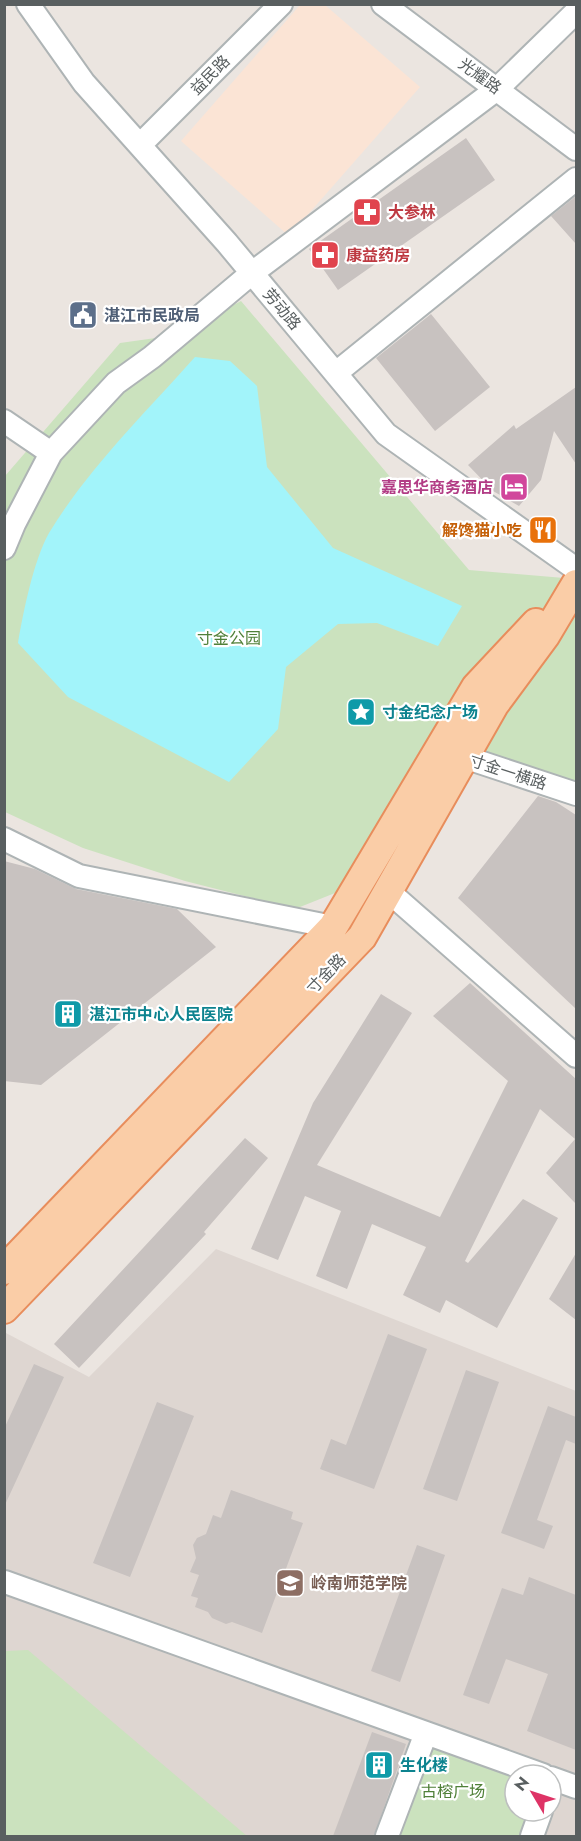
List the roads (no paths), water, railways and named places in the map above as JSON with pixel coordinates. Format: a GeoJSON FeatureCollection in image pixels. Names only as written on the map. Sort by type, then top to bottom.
{"type":"FeatureCollection","features":[{"type":"Feature","properties":{"kind":"main road","name":"寸金路"},"geometry":{"type":"LineString","coordinates":[[4,1270],[333,927],[452,753],[494,705],[545,636],[576,582]]}},
{"type":"Feature","properties":{"kind":"main road","name":"寸金路"},"geometry":{"type":"LineString","coordinates":[[4,1309],[362,937],[388,891],[452,753]]}},
{"type":"Feature","properties":{"kind":"street","name":"劳动路"},"geometry":{"type":"LineString","coordinates":[[28,4],[84,83],[252,273],[386,434],[576,569]]}},
{"type":"Feature","properties":{"kind":"street","name":"益民路"},"geometry":{"type":"LineString","coordinates":[[140,145],[281,4]]}},
{"type":"Feature","properties":{"kind":"street","name":"光耀路"},"geometry":{"type":"LineString","coordinates":[[383,4],[576,149]]}},
{"type":"Feature","properties":{"kind":"street"},"geometry":{"type":"LineString","coordinates":[[4,548],[51,453],[116,383],[152,357],[252,273],[497,89],[576,12]]}},
{"type":"Feature","properties":{"kind":"street"},"geometry":{"type":"LineString","coordinates":[[336,373],[576,179]]}},
{"type":"Feature","properties":{"kind":"street"},"geometry":{"type":"LineString","coordinates":[[5,421],[51,453]]}},
{"type":"Feature","properties":{"kind":"street","name":"寸金一横路"},"geometry":{"type":"LineString","coordinates":[[452,753],[576,794]]}},
{"type":"Feature","properties":{"kind":"street"},"geometry":{"type":"LineString","coordinates":[[4,839],[79,876],[333,927]]}},
{"type":"Feature","properties":{"kind":"street"},"geometry":{"type":"LineString","coordinates":[[388,891],[576,1056]]}},
{"type":"Feature","properties":{"kind":"street"},"geometry":{"type":"LineString","coordinates":[[4,1574],[5,1582],[506,1763]]}},
{"type":"Feature","properties":{"kind":"street"},"geometry":{"type":"LineString","coordinates":[[387,1836],[426,1733]]}},
{"type":"Feature","properties":{"kind":"water"},"geometry":{"type":"Polygon","coordinates":[[[195,357],[230,361],[257,386],[267,467],[333,548],[462,606],[438,646],[377,623],[338,624],[286,667],[278,729],[229,782],[68,697],[18,643],[34,571],[49,533],[99,464],[195,357]]]}},
{"type":"Feature","properties":{"kind":"place","name":"大参林"},"geometry":{"type":"Point","coordinates":[367,212]}},
{"type":"Feature","properties":{"kind":"place","name":"康益药房"},"geometry":{"type":"Point","coordinates":[325,255]}},
{"type":"Feature","properties":{"kind":"place","name":"湛江市民政局"},"geometry":{"type":"Point","coordinates":[83,315]}},
{"type":"Feature","properties":{"kind":"place","name":"嘉思华商务酒店"},"geometry":{"type":"Point","coordinates":[514,487]}},
{"type":"Feature","properties":{"kind":"place","name":"解馋猫小吃"},"geometry":{"type":"Point","coordinates":[543,530]}},
{"type":"Feature","properties":{"kind":"place","name":"寸金纪念广场"},"geometry":{"type":"Point","coordinates":[361,712]}},
{"type":"Feature","properties":{"kind":"place","name":"湛江市中心人民医院"},"geometry":{"type":"Point","coordinates":[68,1014]}},
{"type":"Feature","properties":{"kind":"place","name":"岭南师范学院"},"geometry":{"type":"Point","coordinates":[290,1583]}},
{"type":"Feature","properties":{"kind":"place","name":"生化楼"},"geometry":{"type":"Point","coordinates":[379,1765]}},
{"type":"Feature","properties":{"kind":"park label","name":"寸金公园"},"geometry":{"type":"Point","coordinates":[229,638]}},
{"type":"Feature","properties":{"kind":"park label","name":"古榕广场"},"geometry":{"type":"Point","coordinates":[453,1791]}}]}
